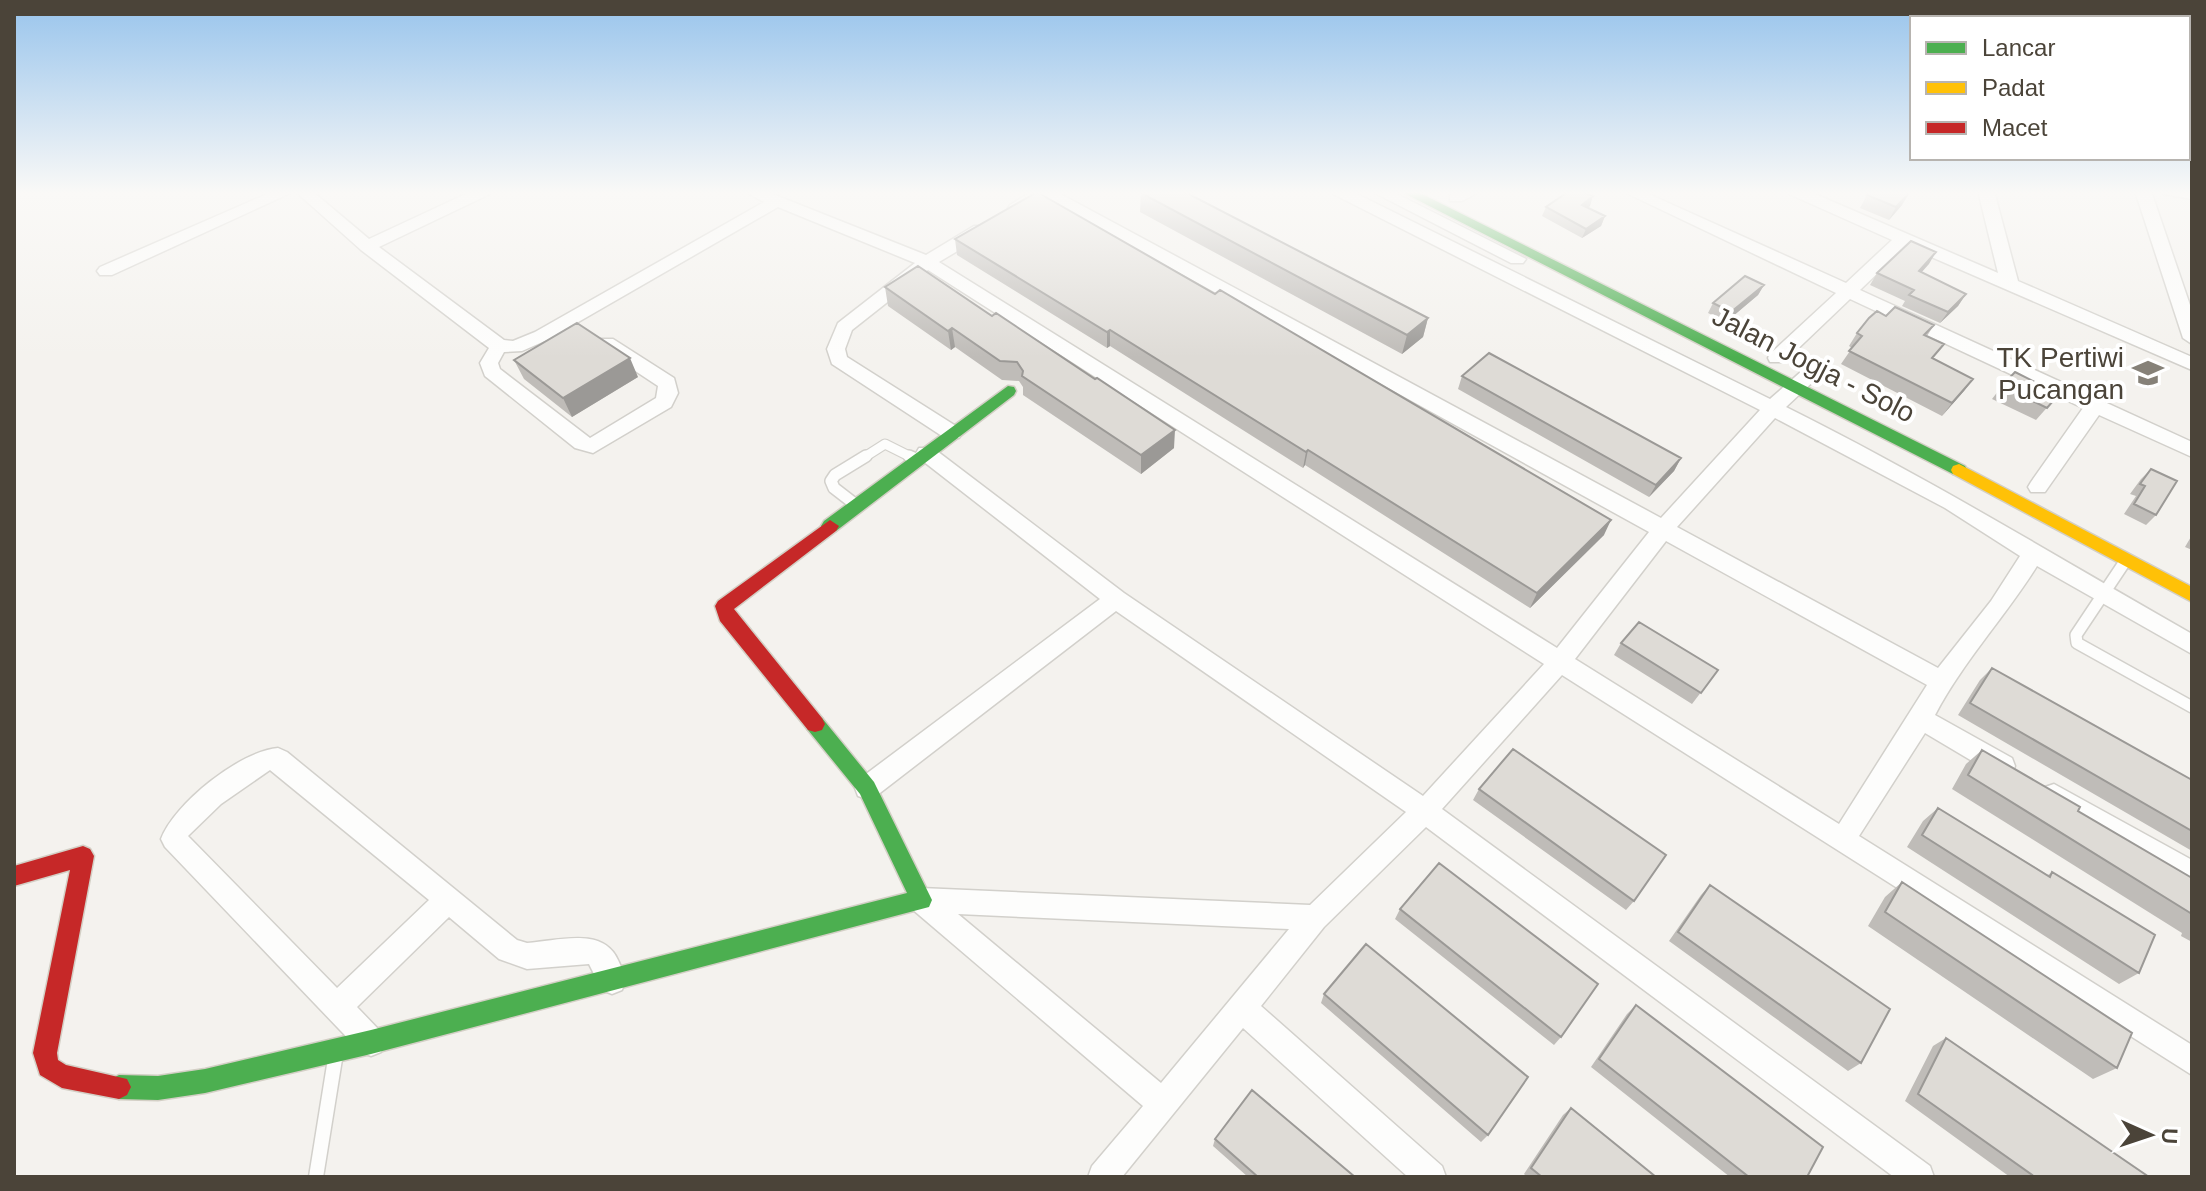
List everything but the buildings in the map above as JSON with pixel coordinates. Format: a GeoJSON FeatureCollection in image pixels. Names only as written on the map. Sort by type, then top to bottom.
{"type":"FeatureCollection","features":[{"type":"Feature","properties":{"kind":"main road","name":"Jalan Jogja - Solo"},"geometry":{"type":"LineString","coordinates":[[1514,247],[1722,354]]}},
{"type":"Feature","properties":{"kind":"main road","name":"Jalan Jogja - Solo"},"geometry":{"type":"LineString","coordinates":[[1560,247],[1777,358],[1798,389]]}},
{"type":"Feature","properties":{"kind":"main road"},"geometry":{"type":"LineString","coordinates":[[14,876],[83,856],[45,1053],[48,1067],[62,1076],[121,1087],[158,1088],[205,1081],[371,1042],[921,900],[867,788],[723,611],[727,603],[1008,391]]}},
{"type":"Feature","properties":{"kind":"main road"},"geometry":{"type":"LineString","coordinates":[[2124,563],[2192,595]]}},
{"type":"Feature","properties":{"kind":"street"},"geometry":{"type":"LineString","coordinates":[[106,271],[161,247]]}},
{"type":"Feature","properties":{"kind":"street"},"geometry":{"type":"LineString","coordinates":[[368,247],[499,346],[523,345],[582,328],[707,247]]}},
{"type":"Feature","properties":{"kind":"street"},"geometry":{"type":"LineString","coordinates":[[888,247],[927,262],[2192,1061]]}},
{"type":"Feature","properties":{"kind":"street"},"geometry":{"type":"LineString","coordinates":[[952,247],[927,262],[844,327],[836,349],[839,360],[952,433]]}},
{"type":"Feature","properties":{"kind":"street"},"geometry":{"type":"LineString","coordinates":[[1146,247],[1941,681]]}},
{"type":"Feature","properties":{"kind":"street"},"geometry":{"type":"LineString","coordinates":[[1468,247],[1798,389],[1952,503],[2033,554],[2192,645]]}},
{"type":"Feature","properties":{"kind":"street"},"geometry":{"type":"LineString","coordinates":[[1496,247],[1798,389],[2124,563],[2192,607]]}},
{"type":"Feature","properties":{"kind":"street"},"geometry":{"type":"LineString","coordinates":[[1752,247],[2192,450]]}},
{"type":"Feature","properties":{"kind":"street"},"geometry":{"type":"LineString","coordinates":[[1777,358],[1895,247]]}},
{"type":"Feature","properties":{"kind":"street"},"geometry":{"type":"LineString","coordinates":[[1921,247],[2192,364]]}},
{"type":"Feature","properties":{"kind":"street"},"geometry":{"type":"LineString","coordinates":[[2000,247],[2010,285]]}},
{"type":"Feature","properties":{"kind":"street"},"geometry":{"type":"LineString","coordinates":[[2162,247],[2192,337]]}},
{"type":"Feature","properties":{"kind":"street"},"geometry":{"type":"LineString","coordinates":[[499,346],[489,363],[492,372],[582,443],[593,446],[664,402],[668,393],[667,383],[582,328]]}},
{"type":"Feature","properties":{"kind":"street"},"geometry":{"type":"LineString","coordinates":[[1103,1177],[1315,918],[1425,811],[1560,662],[1664,528],[1798,389]]}},
{"type":"Feature","properties":{"kind":"street"},"geometry":{"type":"LineString","coordinates":[[2038,487],[2094,407]]}},
{"type":"Feature","properties":{"kind":"street"},"geometry":{"type":"LineString","coordinates":[[921,456],[1116,599],[1425,811],[1919,1177]]}},
{"type":"Feature","properties":{"kind":"street"},"geometry":{"type":"LineString","coordinates":[[1843,839],[1921,719],[1941,681],[1999,607],[2033,554]]}},
{"type":"Feature","properties":{"kind":"street"},"geometry":{"type":"LineString","coordinates":[[867,788],[1116,599]]}},
{"type":"Feature","properties":{"kind":"street"},"geometry":{"type":"LineString","coordinates":[[1921,719],[2192,874]]}},
{"type":"Feature","properties":{"kind":"street"},"geometry":{"type":"LineString","coordinates":[[371,1042],[174,839],[179,824],[259,765],[278,759],[518,954],[593,951],[607,965],[612,980]]}},
{"type":"Feature","properties":{"kind":"street"},"geometry":{"type":"LineString","coordinates":[[338,1006],[448,900]]}},
{"type":"Feature","properties":{"kind":"street"},"geometry":{"type":"LineString","coordinates":[[921,900],[1315,918]]}},
{"type":"Feature","properties":{"kind":"street"},"geometry":{"type":"LineString","coordinates":[[921,900],[1162,1103]]}},
{"type":"Feature","properties":{"kind":"street"},"geometry":{"type":"LineString","coordinates":[[1241,1007],[1431,1177]]}},
{"type":"Feature","properties":{"kind":"lane"},"geometry":{"type":"LineString","coordinates":[[856,505],[834,488],[831,481],[835,475],[885,444],[921,456]]}},
{"type":"Feature","properties":{"kind":"lane"},"geometry":{"type":"LineString","coordinates":[[2124,563],[2101,593],[2076,635],[2077,643],[2192,707]]}},
{"type":"Feature","properties":{"kind":"lane"},"geometry":{"type":"LineString","coordinates":[[316,1177],[336,1050]]}},
{"type":"Feature","properties":{"kind":"traffic: fast"},"geometry":{"type":"LineString","coordinates":[[1517,247],[1959,470]]}},
{"type":"Feature","properties":{"kind":"traffic: fast"},"geometry":{"type":"LineString","coordinates":[[830,526],[1008,391]]}},
{"type":"Feature","properties":{"kind":"traffic: fast"},"geometry":{"type":"LineString","coordinates":[[119,1087],[158,1088],[205,1081],[371,1042],[921,900],[867,788],[815,724]]}},
{"type":"Feature","properties":{"kind":"traffic: slow"},"geometry":{"type":"LineString","coordinates":[[1959,470],[2192,595]]}},
{"type":"Feature","properties":{"kind":"traffic: jam"},"geometry":{"type":"LineString","coordinates":[[815,724],[726,616],[724,606],[830,526]]}},
{"type":"Feature","properties":{"kind":"traffic: jam"},"geometry":{"type":"LineString","coordinates":[[14,876],[83,856],[45,1053],[48,1067],[62,1076],[119,1087]]}},
{"type":"Feature","properties":{"kind":"place","name":"TK Pertiwi Pucangan"},"geometry":{"type":"Point","coordinates":[2148,373]}}]}
